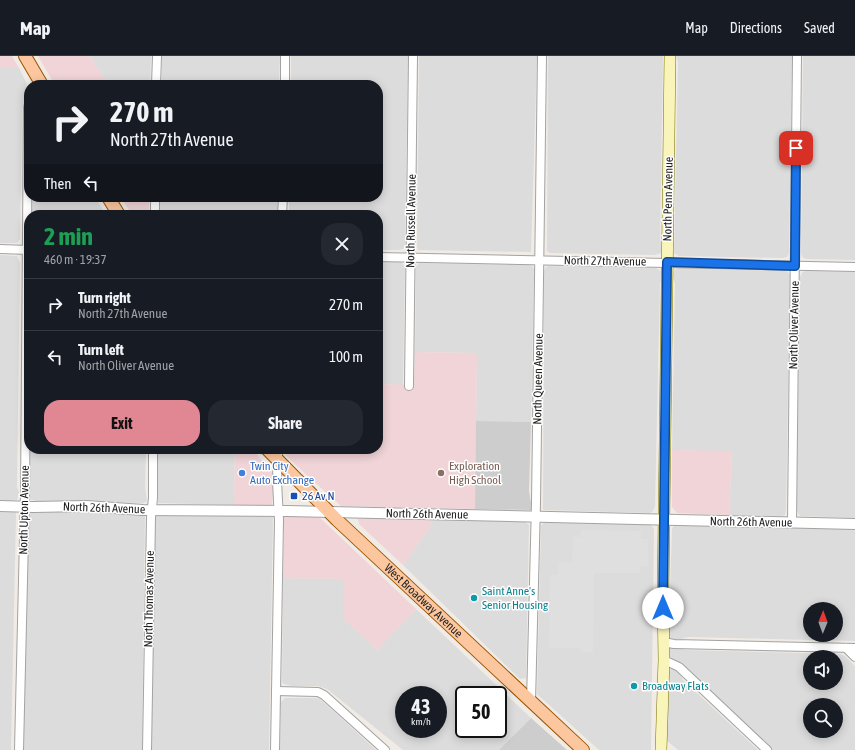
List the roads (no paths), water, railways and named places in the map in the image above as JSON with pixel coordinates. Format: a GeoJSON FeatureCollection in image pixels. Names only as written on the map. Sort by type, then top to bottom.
{"type":"FeatureCollection","features":[{"type":"Feature","properties":{"kind":"main road"},"geometry":{"type":"LineString","coordinates":[[25,56],[39,80]]}},
{"type":"Feature","properties":{"kind":"main road","name":"North Penn Avenue"},"geometry":{"type":"LineString","coordinates":[[661,750],[664,660],[664,520],[670,56]]}},
{"type":"Feature","properties":{"kind":"main road","name":"West Broadway Avenue"},"geometry":{"type":"LineString","coordinates":[[278,455],[337,520],[583,750]]}},
{"type":"Feature","properties":{"kind":"street"},"geometry":{"type":"LineString","coordinates":[[156,80],[157,56]]}},
{"type":"Feature","properties":{"kind":"street"},"geometry":{"type":"LineString","coordinates":[[284,80],[285,56]]}},
{"type":"Feature","properties":{"kind":"street","name":"North Russell Avenue"},"geometry":{"type":"LineString","coordinates":[[409,386],[413,56]]}},
{"type":"Feature","properties":{"kind":"street","name":"North Queen Avenue"},"geometry":{"type":"LineString","coordinates":[[531,702],[536,517],[542,56]]}},
{"type":"Feature","properties":{"kind":"street","name":"North Oliver Avenue"},"geometry":{"type":"LineString","coordinates":[[792,523],[797,56]]}},
{"type":"Feature","properties":{"kind":"street"},"geometry":{"type":"LineString","coordinates":[[0,249],[24,250]]}},
{"type":"Feature","properties":{"kind":"street","name":"North 27th Avenue"},"geometry":{"type":"LineString","coordinates":[[383,257],[855,267]]}},
{"type":"Feature","properties":{"kind":"street","name":"North Upton Avenue"},"geometry":{"type":"LineString","coordinates":[[18,750],[25,454]]}},
{"type":"Feature","properties":{"kind":"street","name":"North Thomas Avenue"},"geometry":{"type":"LineString","coordinates":[[147,750],[153,454]]}},
{"type":"Feature","properties":{"kind":"street"},"geometry":{"type":"LineString","coordinates":[[275,750],[278,455]]}},
{"type":"Feature","properties":{"kind":"street","name":"North 26th Avenue"},"geometry":{"type":"LineString","coordinates":[[0,506],[86,506],[152,509],[278,510],[855,524]]}},
{"type":"Feature","properties":{"kind":"street"},"geometry":{"type":"LineString","coordinates":[[663,642],[674,644],[855,648]]}},
{"type":"Feature","properties":{"kind":"street"},"geometry":{"type":"LineString","coordinates":[[846,648],[855,657]]}},
{"type":"Feature","properties":{"kind":"street"},"geometry":{"type":"LineString","coordinates":[[664,660],[679,667],[767,750]]}},
{"type":"Feature","properties":{"kind":"street"},"geometry":{"type":"LineString","coordinates":[[276,691],[318,692],[324,695],[385,750]]}},
{"type":"Feature","properties":{"kind":"place","name":"Twin City Auto Exchange"},"geometry":{"type":"Point","coordinates":[242,473]}},
{"type":"Feature","properties":{"kind":"place","name":"Exploration High School"},"geometry":{"type":"Point","coordinates":[441,473]}},
{"type":"Feature","properties":{"kind":"place","name":"26 Av N"},"geometry":{"type":"Point","coordinates":[294,496]}},
{"type":"Feature","properties":{"kind":"place","name":"Saint Anne's Senior Housing"},"geometry":{"type":"Point","coordinates":[474,598]}},
{"type":"Feature","properties":{"kind":"place","name":"Broadway Flats"},"geometry":{"type":"Point","coordinates":[634,686]}}]}
